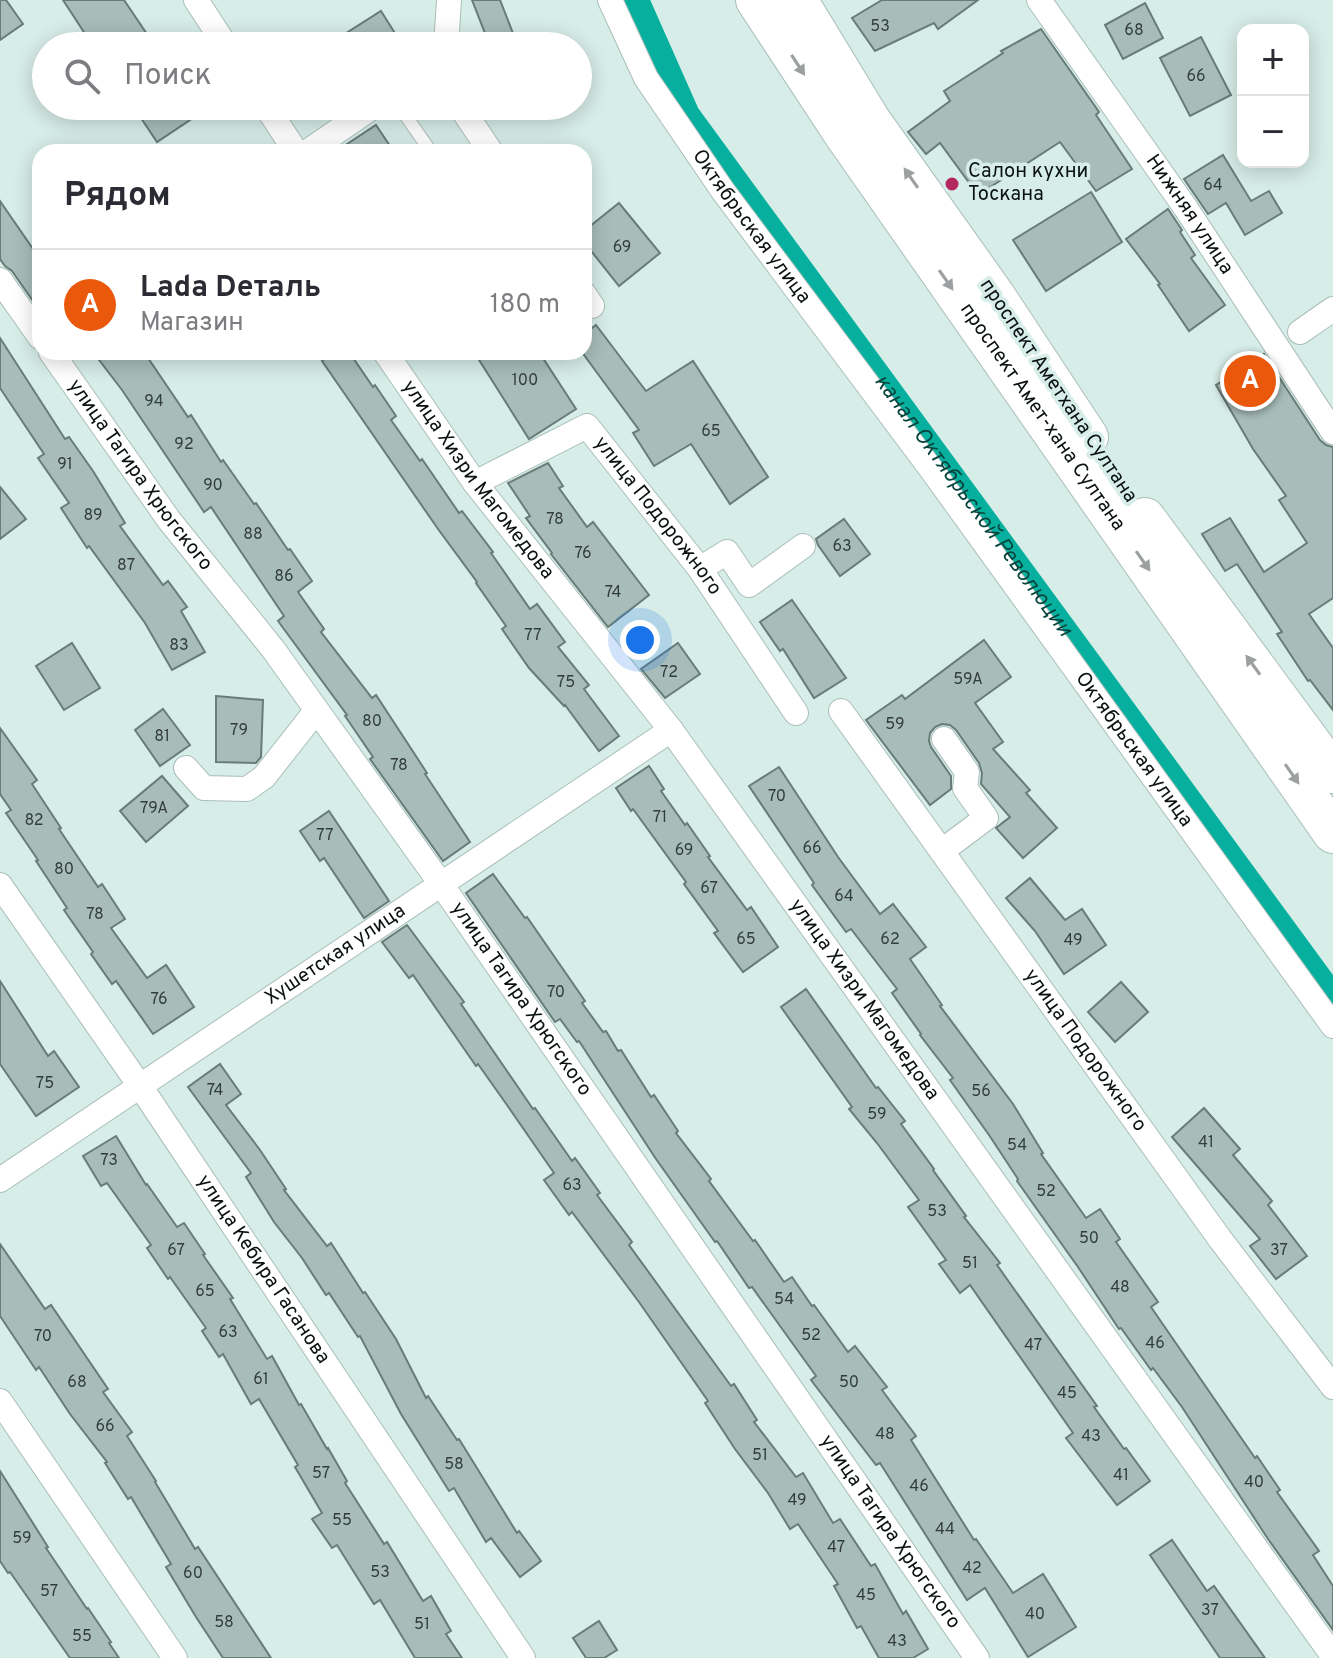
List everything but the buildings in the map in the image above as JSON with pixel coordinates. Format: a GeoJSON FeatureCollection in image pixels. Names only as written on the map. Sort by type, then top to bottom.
{"type":"FeatureCollection","features":[{"type":"Feature","properties":{"kind":"main road","name":"проспект Амет-хана Султана"},"geometry":{"type":"LineString","coordinates":[[756,0],[844,134],[1333,833]]}},
{"type":"Feature","properties":{"kind":"main road","name":"проспект Аметхана Султана"},"geometry":{"type":"LineString","coordinates":[[797,0],[870,120],[995,296],[1115,477],[1333,773]]}},
{"type":"Feature","properties":{"kind":"street"},"geometry":{"type":"LineString","coordinates":[[196,0],[217,32]]}},
{"type":"Feature","properties":{"kind":"street"},"geometry":{"type":"LineString","coordinates":[[447,32],[449,0]]}},
{"type":"Feature","properties":{"kind":"street","name":"Октябрьская улица"},"geometry":{"type":"LineString","coordinates":[[610,0],[646,78],[723,191],[931,469],[1333,1026]]}},
{"type":"Feature","properties":{"kind":"street","name":"Нижняя улица"},"geometry":{"type":"LineString","coordinates":[[1039,0],[1185,207],[1333,432]]}},
{"type":"Feature","properties":{"kind":"street"},"geometry":{"type":"LineString","coordinates":[[275,120],[291,144]]}},
{"type":"Feature","properties":{"kind":"street"},"geometry":{"type":"LineString","coordinates":[[319,144],[354,120]]}},
{"type":"Feature","properties":{"kind":"street"},"geometry":{"type":"LineString","coordinates":[[469,120],[486,144]]}},
{"type":"Feature","properties":{"kind":"street"},"geometry":{"type":"LineString","coordinates":[[0,280],[32,326]]}},
{"type":"Feature","properties":{"kind":"street"},"geometry":{"type":"LineString","coordinates":[[1300,332],[1333,309]]}},
{"type":"Feature","properties":{"kind":"street","name":"улица Тагира Хрюгского"},"geometry":{"type":"LineString","coordinates":[[57,360],[169,520],[273,649],[441,884],[977,1658]]}},
{"type":"Feature","properties":{"kind":"street","name":"улица Хизри Магомедова"},"geometry":{"type":"LineString","coordinates":[[390,360],[475,483],[671,730],[1332,1656]]}},
{"type":"Feature","properties":{"kind":"street","name":"улица Подорожного"},"geometry":{"type":"LineString","coordinates":[[475,483],[587,426],[700,569],[796,713]]}},
{"type":"Feature","properties":{"kind":"street"},"geometry":{"type":"LineString","coordinates":[[700,569],[727,552],[749,585],[803,546]]}},
{"type":"Feature","properties":{"kind":"street"},"geometry":{"type":"LineString","coordinates":[[186,768],[204,788],[247,789],[264,777],[316,711]]}},
{"type":"Feature","properties":{"kind":"street","name":"улица Подорожного"},"geometry":{"type":"LineString","coordinates":[[841,711],[1220,1239],[1331,1377]]}},
{"type":"Feature","properties":{"kind":"street","name":"Хушетская улица"},"geometry":{"type":"LineString","coordinates":[[0,1180],[671,730]]}},
{"type":"Feature","properties":{"kind":"street"},"geometry":{"type":"LineString","coordinates":[[942,851],[986,818],[965,788],[967,772],[944,739]]}},
{"type":"Feature","properties":{"kind":"street","name":"улица Кебира Гасанова"},"geometry":{"type":"LineString","coordinates":[[0,885],[140,1086],[523,1658]]}},
{"type":"Feature","properties":{"kind":"street"},"geometry":{"type":"LineString","coordinates":[[0,1401],[175,1658]]}},
{"type":"Feature","properties":{"kind":"lane"},"geometry":{"type":"LineString","coordinates":[[409,120],[425,144]]}},
{"type":"Feature","properties":{"kind":"waterway","name":"канал Октябрьской Революции"},"geometry":{"type":"LineString","coordinates":[[636,0],[687,115],[1333,997]]}},
{"type":"Feature","properties":{"kind":"place","name":"Салон кухни Тоскана"},"geometry":{"type":"Point","coordinates":[952,184]}},
{"type":"Feature","properties":{"kind":"place","name":"Lada Dеталь"},"geometry":{"type":"Point","coordinates":[1250,381]}}]}
